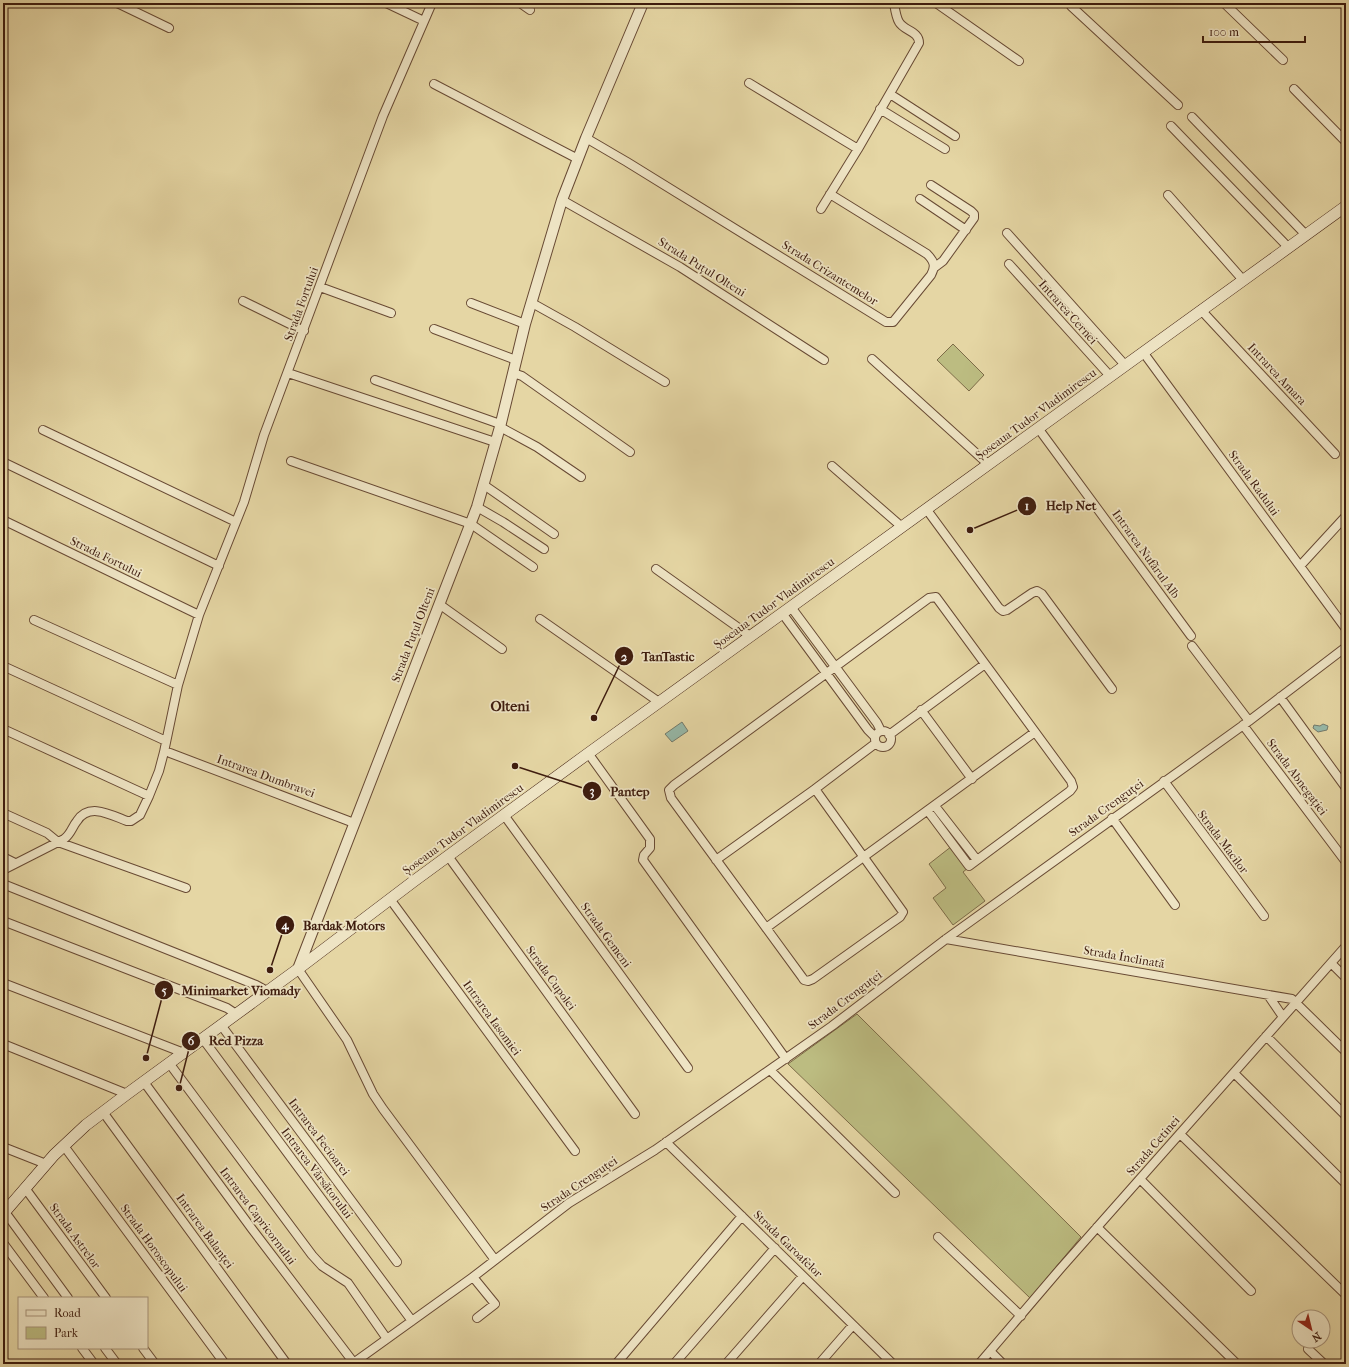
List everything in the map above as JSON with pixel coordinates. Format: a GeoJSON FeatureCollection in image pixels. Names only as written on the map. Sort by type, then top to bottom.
{"type":"FeatureCollection","features":[{"type":"Feature","properties":{"kind":"main road","name":"Șoseaua Tudor Vladimirescu"},"geometry":{"type":"LineString","coordinates":[[4,1213],[46,1164],[103,1112],[588,753],[1346,206]]}},
{"type":"Feature","properties":{"kind":"street"},"geometry":{"type":"LineString","coordinates":[[117,3],[169,28]]}},
{"type":"Feature","properties":{"kind":"street"},"geometry":{"type":"LineString","coordinates":[[386,3],[424,21]]}},
{"type":"Feature","properties":{"kind":"street","name":"Strada Fortului"},"geometry":{"type":"LineString","coordinates":[[3,870],[68,836],[77,820],[86,812],[92,810],[99,811],[131,821],[140,814],[149,796],[162,760],[178,685],[199,615],[244,502],[264,435],[383,116],[432,3]]}},
{"type":"Feature","properties":{"kind":"street"},"geometry":{"type":"LineString","coordinates":[[520,3],[530,10]]}},
{"type":"Feature","properties":{"kind":"street","name":"Strada Puțul Olteni"},"geometry":{"type":"LineString","coordinates":[[298,969],[471,524],[484,485],[500,426],[525,324],[562,200],[586,138],[643,3]]}},
{"type":"Feature","properties":{"kind":"street"},"geometry":{"type":"LineString","coordinates":[[821,210],[919,43],[918,36],[901,25],[899,22],[894,3]]}},
{"type":"Feature","properties":{"kind":"street"},"geometry":{"type":"LineString","coordinates":[[936,3],[1019,61]]}},
{"type":"Feature","properties":{"kind":"street"},"geometry":{"type":"LineString","coordinates":[[1072,3],[1071,6],[1178,105]]}},
{"type":"Feature","properties":{"kind":"street"},"geometry":{"type":"LineString","coordinates":[[1224,3],[1283,60]]}},
{"type":"Feature","properties":{"kind":"street"},"geometry":{"type":"LineString","coordinates":[[434,84],[578,159]]}},
{"type":"Feature","properties":{"kind":"street"},"geometry":{"type":"LineString","coordinates":[[749,84],[858,149]]}},
{"type":"Feature","properties":{"kind":"street"},"geometry":{"type":"LineString","coordinates":[[1294,89],[1346,142]]}},
{"type":"Feature","properties":{"kind":"street"},"geometry":{"type":"LineString","coordinates":[[890,94],[955,136]]}},
{"type":"Feature","properties":{"kind":"street"},"geometry":{"type":"LineString","coordinates":[[880,109],[945,150]]}},
{"type":"Feature","properties":{"kind":"street"},"geometry":{"type":"LineString","coordinates":[[1192,117],[1306,235]]}},
{"type":"Feature","properties":{"kind":"street"},"geometry":{"type":"LineString","coordinates":[[1171,126],[1288,247]]}},
{"type":"Feature","properties":{"kind":"street","name":"Strada Crizantemelor"},"geometry":{"type":"LineString","coordinates":[[586,138],[886,322],[896,320],[932,275],[935,267],[943,261],[973,221],[974,214],[931,185]]}},
{"type":"Feature","properties":{"kind":"street"},"geometry":{"type":"LineString","coordinates":[[830,194],[927,254],[931,258],[935,267]]}},
{"type":"Feature","properties":{"kind":"street"},"geometry":{"type":"LineString","coordinates":[[1168,195],[1243,280]]}},
{"type":"Feature","properties":{"kind":"street"},"geometry":{"type":"LineString","coordinates":[[920,199],[966,230]]}},
{"type":"Feature","properties":{"kind":"street","name":"Strada Puțul Olteni"},"geometry":{"type":"LineString","coordinates":[[562,200],[680,267],[824,360]]}},
{"type":"Feature","properties":{"kind":"street"},"geometry":{"type":"LineString","coordinates":[[1008,233],[1126,365]]}},
{"type":"Feature","properties":{"kind":"street","name":"Intrarea Cernei"},"geometry":{"type":"LineString","coordinates":[[1009,264],[1110,376]]}},
{"type":"Feature","properties":{"kind":"street"},"geometry":{"type":"LineString","coordinates":[[320,287],[391,313]]}},
{"type":"Feature","properties":{"kind":"street"},"geometry":{"type":"LineString","coordinates":[[243,301],[304,331]]}},
{"type":"Feature","properties":{"kind":"street"},"geometry":{"type":"LineString","coordinates":[[472,303],[525,324]]}},
{"type":"Feature","properties":{"kind":"street"},"geometry":{"type":"LineString","coordinates":[[532,303],[575,327],[665,382]]}},
{"type":"Feature","properties":{"kind":"street","name":"Intrarea Amara"},"geometry":{"type":"LineString","coordinates":[[1201,310],[1336,454]]}},
{"type":"Feature","properties":{"kind":"street"},"geometry":{"type":"LineString","coordinates":[[434,329],[516,360]]}},
{"type":"Feature","properties":{"kind":"street","name":"Strada Radului"},"geometry":{"type":"LineString","coordinates":[[1143,352],[1346,629]]}},
{"type":"Feature","properties":{"kind":"street"},"geometry":{"type":"LineString","coordinates":[[872,359],[988,464]]}},
{"type":"Feature","properties":{"kind":"street"},"geometry":{"type":"LineString","coordinates":[[288,373],[495,442]]}},
{"type":"Feature","properties":{"kind":"street"},"geometry":{"type":"LineString","coordinates":[[513,373],[522,376],[630,452]]}},
{"type":"Feature","properties":{"kind":"street"},"geometry":{"type":"LineString","coordinates":[[375,380],[500,426],[526,440],[581,478]]}},
{"type":"Feature","properties":{"kind":"street","name":"Intrarea Nufărul Alb"},"geometry":{"type":"LineString","coordinates":[[1038,428],[1191,636]]}},
{"type":"Feature","properties":{"kind":"street"},"geometry":{"type":"LineString","coordinates":[[43,430],[236,522]]}},
{"type":"Feature","properties":{"kind":"street"},"geometry":{"type":"LineString","coordinates":[[291,461],[471,524],[533,567]]}},
{"type":"Feature","properties":{"kind":"street"},"geometry":{"type":"LineString","coordinates":[[3,462],[219,566]]}},
{"type":"Feature","properties":{"kind":"street"},"geometry":{"type":"LineString","coordinates":[[832,466],[902,527]]}},
{"type":"Feature","properties":{"kind":"street"},"geometry":{"type":"LineString","coordinates":[[484,485],[554,534]]}},
{"type":"Feature","properties":{"kind":"street"},"geometry":{"type":"LineString","coordinates":[[476,507],[503,522],[544,549]]}},
{"type":"Feature","properties":{"kind":"street"},"geometry":{"type":"LineString","coordinates":[[926,510],[999,608],[1003,611],[1007,610],[1032,592],[1037,591],[1042,594],[1112,689]]}},
{"type":"Feature","properties":{"kind":"street"},"geometry":{"type":"LineString","coordinates":[[1300,566],[1346,516]]}},
{"type":"Feature","properties":{"kind":"street","name":"Strada Fortului"},"geometry":{"type":"LineString","coordinates":[[3,520],[199,615]]}},
{"type":"Feature","properties":{"kind":"street"},"geometry":{"type":"LineString","coordinates":[[656,569],[750,636]]}},
{"type":"Feature","properties":{"kind":"street"},"geometry":{"type":"LineString","coordinates":[[815,789],[902,909],[903,914],[813,979],[808,981],[804,980],[671,798],[669,795],[670,790],[674,785],[933,597],[938,599],[1071,781],[1073,787],[1070,791],[969,866],[928,811]]}},
{"type":"Feature","properties":{"kind":"street"},"geometry":{"type":"LineString","coordinates":[[439,604],[502,649]]}},
{"type":"Feature","properties":{"kind":"street"},"geometry":{"type":"LineString","coordinates":[[787,610],[835,667],[858,699],[880,736]]}},
{"type":"Feature","properties":{"kind":"street"},"geometry":{"type":"LineString","coordinates":[[787,610],[827,673],[868,730],[880,736]]}},
{"type":"Feature","properties":{"kind":"street"},"geometry":{"type":"LineString","coordinates":[[540,619],[660,702]]}},
{"type":"Feature","properties":{"kind":"street"},"geometry":{"type":"LineString","coordinates":[[34,620],[178,685]]}},
{"type":"Feature","properties":{"kind":"street","name":"Strada Abnegației"},"geometry":{"type":"LineString","coordinates":[[1192,646],[1346,862]]}},
{"type":"Feature","properties":{"kind":"street","name":"Strada Crenguței"},"geometry":{"type":"LineString","coordinates":[[357,1363],[473,1277],[569,1203],[666,1142],[832,1026],[946,939],[1112,818],[1246,723],[1346,647]]}},
{"type":"Feature","properties":{"kind":"street"},"geometry":{"type":"LineString","coordinates":[[716,860],[815,789],[880,736],[921,710],[985,664]]}},
{"type":"Feature","properties":{"kind":"street"},"geometry":{"type":"LineString","coordinates":[[3,666],[166,742]]}},
{"type":"Feature","properties":{"kind":"street"},"geometry":{"type":"LineString","coordinates":[[1280,697],[1346,788]]}},
{"type":"Feature","properties":{"kind":"street"},"geometry":{"type":"LineString","coordinates":[[850,705],[858,699]]}},
{"type":"Feature","properties":{"kind":"street"},"geometry":{"type":"LineString","coordinates":[[921,710],[972,779]]}},
{"type":"Feature","properties":{"kind":"street"},"geometry":{"type":"LineString","coordinates":[[3,729],[149,796]]}},
{"type":"Feature","properties":{"kind":"street"},"geometry":{"type":"LineString","coordinates":[[766,928],[1035,732]]}},
{"type":"Feature","properties":{"kind":"street","name":"Intrarea Dumbravei"},"geometry":{"type":"LineString","coordinates":[[170,753],[354,822]]}},
{"type":"Feature","properties":{"kind":"street"},"geometry":{"type":"LineString","coordinates":[[588,753],[650,839],[650,848],[644,855],[643,860],[786,1058]]}},
{"type":"Feature","properties":{"kind":"street","name":"Strada Macilor"},"geometry":{"type":"LineString","coordinates":[[1164,782],[1264,916]]}},
{"type":"Feature","properties":{"kind":"street"},"geometry":{"type":"LineString","coordinates":[[935,806],[977,860]]}},
{"type":"Feature","properties":{"kind":"street"},"geometry":{"type":"LineString","coordinates":[[3,813],[47,833],[58,842],[186,888]]}},
{"type":"Feature","properties":{"kind":"street","name":"Strada Gemeni"},"geometry":{"type":"LineString","coordinates":[[504,815],[688,1068]]}},
{"type":"Feature","properties":{"kind":"street"},"geometry":{"type":"LineString","coordinates":[[1112,818],[1175,905]]}},
{"type":"Feature","properties":{"kind":"street","name":"Strada Cupolei"},"geometry":{"type":"LineString","coordinates":[[448,856],[635,1114]]}},
{"type":"Feature","properties":{"kind":"street"},"geometry":{"type":"LineString","coordinates":[[3,858],[15,863]]}},
{"type":"Feature","properties":{"kind":"street"},"geometry":{"type":"LineString","coordinates":[[3,884],[267,991]]}},
{"type":"Feature","properties":{"kind":"street","name":"Intrarea Iasomiei"},"geometry":{"type":"LineString","coordinates":[[390,899],[575,1151]]}},
{"type":"Feature","properties":{"kind":"street"},"geometry":{"type":"LineString","coordinates":[[3,921],[227,1008],[236,1014]]}},
{"type":"Feature","properties":{"kind":"street","name":"Strada Înclinată"},"geometry":{"type":"LineString","coordinates":[[946,939],[1292,999],[1296,1002]]}},
{"type":"Feature","properties":{"kind":"street","name":"Strada Cetinei"},"geometry":{"type":"LineString","coordinates":[[979,1364],[1061,1268],[1346,946]]}},
{"type":"Feature","properties":{"kind":"street"},"geometry":{"type":"LineString","coordinates":[[1331,963],[1346,978]]}},
{"type":"Feature","properties":{"kind":"street"},"geometry":{"type":"LineString","coordinates":[[298,969],[347,1040],[373,1094],[383,1109],[495,1260]]}},
{"type":"Feature","properties":{"kind":"street"},"geometry":{"type":"LineString","coordinates":[[3,983],[184,1052]]}},
{"type":"Feature","properties":{"kind":"street"},"geometry":{"type":"LineString","coordinates":[[1268,995],[1283,1017]]}},
{"type":"Feature","properties":{"kind":"street"},"geometry":{"type":"LineString","coordinates":[[1296,1002],[1346,1052]]}},
{"type":"Feature","properties":{"kind":"street","name":"Intrarea Fecioarei"},"geometry":{"type":"LineString","coordinates":[[221,1025],[396,1262]]}},
{"type":"Feature","properties":{"kind":"street"},"geometry":{"type":"LineString","coordinates":[[1266,1036],[1346,1116]]}},
{"type":"Feature","properties":{"kind":"street","name":"Intrarea Vărsătorului"},"geometry":{"type":"LineString","coordinates":[[203,1039],[412,1321]]}},
{"type":"Feature","properties":{"kind":"street"},"geometry":{"type":"LineString","coordinates":[[3,1044],[127,1094]]}},
{"type":"Feature","properties":{"kind":"street"},"geometry":{"type":"LineString","coordinates":[[169,1063],[312,1255],[322,1266],[348,1283],[388,1339]]}},
{"type":"Feature","properties":{"kind":"street"},"geometry":{"type":"LineString","coordinates":[[770,1070],[895,1193]]}},
{"type":"Feature","properties":{"kind":"street"},"geometry":{"type":"LineString","coordinates":[[1234,1073],[1346,1184]]}},
{"type":"Feature","properties":{"kind":"street","name":"Intrarea Capricornului"},"geometry":{"type":"LineString","coordinates":[[144,1082],[252,1230],[357,1363]]}},
{"type":"Feature","properties":{"kind":"street","name":"Intrarea Balanței"},"geometry":{"type":"LineString","coordinates":[[103,1112],[287,1364]]}},
{"type":"Feature","properties":{"kind":"street"},"geometry":{"type":"LineString","coordinates":[[1180,1134],[1346,1296]]}},
{"type":"Feature","properties":{"kind":"street","name":"Strada Garoafelor"},"geometry":{"type":"LineString","coordinates":[[666,1142],[893,1364]]}},
{"type":"Feature","properties":{"kind":"street","name":"Strada Horoscopului"},"geometry":{"type":"LineString","coordinates":[[64,1146],[225,1364]]}},
{"type":"Feature","properties":{"kind":"street"},"geometry":{"type":"LineString","coordinates":[[3,1147],[46,1164]]}},
{"type":"Feature","properties":{"kind":"street"},"geometry":{"type":"LineString","coordinates":[[1140,1179],[1251,1291]]}},
{"type":"Feature","properties":{"kind":"street","name":"Strada Astrelor"},"geometry":{"type":"LineString","coordinates":[[25,1188],[105,1297]]}},
{"type":"Feature","properties":{"kind":"street"},"geometry":{"type":"LineString","coordinates":[[4,1213],[67,1297]]}},
{"type":"Feature","properties":{"kind":"street"},"geometry":{"type":"LineString","coordinates":[[616,1364],[742,1216]]}},
{"type":"Feature","properties":{"kind":"street"},"geometry":{"type":"LineString","coordinates":[[1097,1227],[1237,1364]]}},
{"type":"Feature","properties":{"kind":"street"},"geometry":{"type":"LineString","coordinates":[[938,1237],[1021,1316]]}},
{"type":"Feature","properties":{"kind":"street"},"geometry":{"type":"LineString","coordinates":[[3,1243],[43,1297]]}},
{"type":"Feature","properties":{"kind":"street"},"geometry":{"type":"LineString","coordinates":[[674,1364],[775,1248]]}},
{"type":"Feature","properties":{"kind":"street"},"geometry":{"type":"LineString","coordinates":[[726,1364],[803,1276]]}},
{"type":"Feature","properties":{"kind":"street"},"geometry":{"type":"LineString","coordinates":[[473,1277],[495,1304],[477,1318]]}},
{"type":"Feature","properties":{"kind":"street"},"geometry":{"type":"LineString","coordinates":[[819,1364],[854,1325]]}},
{"type":"Feature","properties":{"kind":"street"},"geometry":{"type":"LineString","coordinates":[[83,1349],[94,1364]]}},
{"type":"Feature","properties":{"kind":"street"},"geometry":{"type":"LineString","coordinates":[[106,1349],[117,1364]]}},
{"type":"Feature","properties":{"kind":"street"},"geometry":{"type":"LineString","coordinates":[[144,1349],[155,1364]]}},
{"type":"Feature","properties":{"kind":"street"},"geometry":{"type":"LineString","coordinates":[[1308,1349],[1324,1364]]}},
{"type":"Feature","properties":{"kind":"street"},"geometry":{"type":"LineString","coordinates":[[990,1351],[1003,1364]]}},
{"type":"Feature","properties":{"kind":"green space"},"geometry":{"type":"Polygon","coordinates":[[[953,344],[984,375],[969,391],[937,360],[953,344]]]}},
{"type":"Feature","properties":{"kind":"green space"},"geometry":{"type":"Polygon","coordinates":[[[952,846],[968,868],[963,872],[985,901],[953,925],[933,898],[946,888],[929,864],[952,846]]]}},
{"type":"Feature","properties":{"kind":"green space"},"geometry":{"type":"Polygon","coordinates":[[[857,1014],[1081,1237],[1030,1298],[788,1064],[857,1014]]]}},
{"type":"Feature","properties":{"kind":"shaded area"},"geometry":{"type":"Polygon","coordinates":[[[682,722],[688,731],[672,742],[665,734],[682,722]]]}},
{"type":"Feature","properties":{"kind":"shaded area"},"geometry":{"type":"Polygon","coordinates":[[[1323,724],[1328,726],[1327,730],[1318,732],[1313,728],[1314,725],[1320,726],[1323,724]]]}},
{"type":"Feature","properties":{"kind":"place","name":"Help Net"},"geometry":{"type":"Point","coordinates":[970,530]}},
{"type":"Feature","properties":{"kind":"place","name":"TanTastic"},"geometry":{"type":"Point","coordinates":[594,718]}},
{"type":"Feature","properties":{"kind":"place","name":"Pantep"},"geometry":{"type":"Point","coordinates":[515,766]}},
{"type":"Feature","properties":{"kind":"place","name":"Bardak Motors"},"geometry":{"type":"Point","coordinates":[270,970]}},
{"type":"Feature","properties":{"kind":"place","name":"Minimarket Viomady"},"geometry":{"type":"Point","coordinates":[146,1058]}},
{"type":"Feature","properties":{"kind":"place","name":"Red Pizza"},"geometry":{"type":"Point","coordinates":[179,1088]}},
{"type":"Feature","properties":{"kind":"district","name":"Olteni"},"geometry":{"type":"Point","coordinates":[510,706]}}]}
